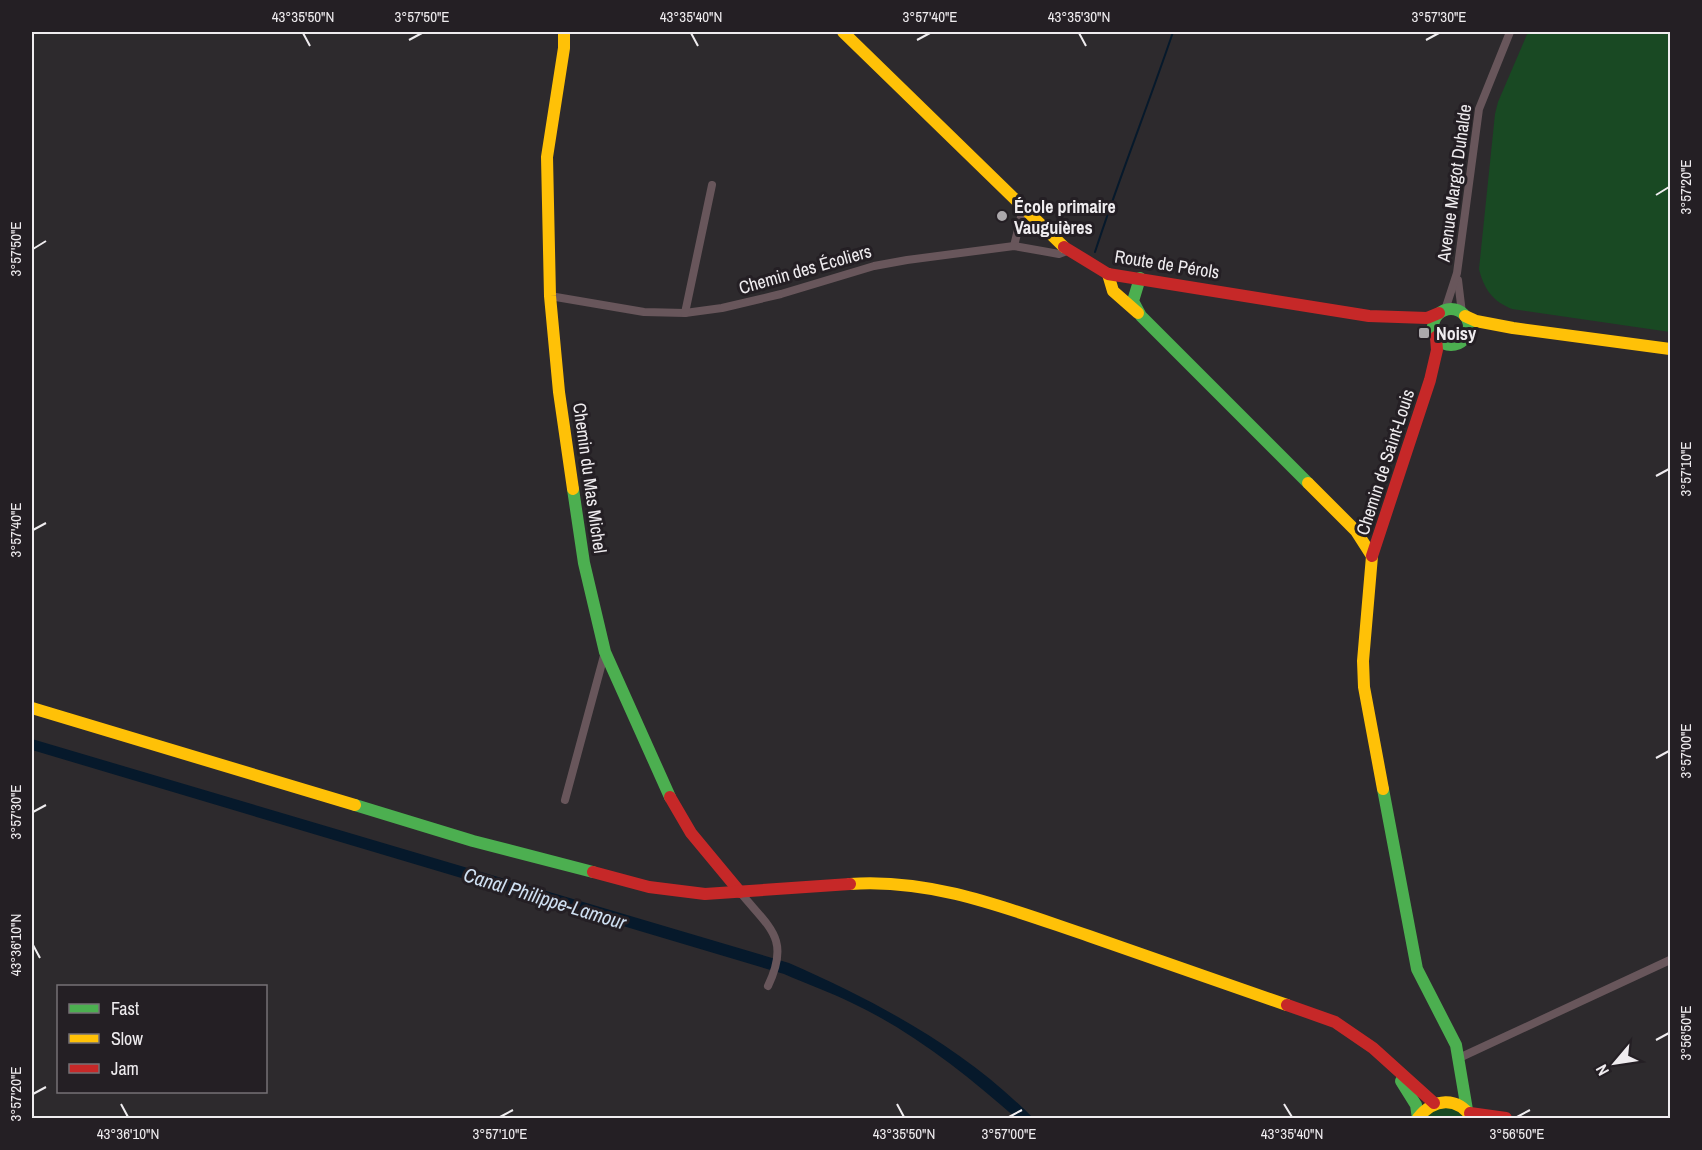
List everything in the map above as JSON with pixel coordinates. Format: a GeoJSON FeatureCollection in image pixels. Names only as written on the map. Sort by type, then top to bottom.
{"type":"FeatureCollection","features":[{"type":"Feature","properties":{"kind":"street","name":"Chemin du Mas Michel"},"geometry":{"type":"LineString","coordinates":[[564,32],[564,48],[547,157],[550,296],[559,392],[584,562],[605,652],[670,798],[691,833],[740,892]]}},
{"type":"Feature","properties":{"kind":"street","name":"Route de Pérols"},"geometry":{"type":"LineString","coordinates":[[843,32],[1026,212],[1067,251],[1086,264],[1108,274],[1398,318],[1427,318],[1442,312]]}},
{"type":"Feature","properties":{"kind":"street","name":"Avenue Margot Duhalde"},"geometry":{"type":"LineString","coordinates":[[1442,312],[1457,273],[1479,109],[1510,32]]}},
{"type":"Feature","properties":{"kind":"street"},"geometry":{"type":"LineString","coordinates":[[686,313],[712,185]]}},
{"type":"Feature","properties":{"kind":"street"},"geometry":{"type":"LineString","coordinates":[[1014,246],[1021,217],[1026,212]]}},
{"type":"Feature","properties":{"kind":"street","name":"Chemin des Écoliers"},"geometry":{"type":"LineString","coordinates":[[550,296],[644,312],[686,313],[722,309],[874,266],[1014,246],[1059,254],[1067,251]]}},
{"type":"Feature","properties":{"kind":"street","name":"Avenue Margot Duhalde"},"geometry":{"type":"LineString","coordinates":[[1457,273],[1464,314]]}},
{"type":"Feature","properties":{"kind":"street"},"geometry":{"type":"LineString","coordinates":[[1108,274],[1113,291],[1141,315],[1356,531],[1372,556]]}},
{"type":"Feature","properties":{"kind":"street"},"geometry":{"type":"LineString","coordinates":[[1140,278],[1133,301],[1141,315]]}},
{"type":"Feature","properties":{"kind":"street"},"geometry":{"type":"LineString","coordinates":[[1513,328],[1492,329],[1467,335],[1453,345],[1443,343],[1435,335],[1434,323],[1442,312],[1457,310],[1476,321],[1513,328],[1671,349]]}},
{"type":"Feature","properties":{"kind":"street"},"geometry":{"type":"LineString","coordinates":[[1464,314],[1469,325],[1467,335]]}},
{"type":"Feature","properties":{"kind":"street","name":"Route de Pérols"},"geometry":{"type":"LineString","coordinates":[[1398,318],[1435,335]]}},
{"type":"Feature","properties":{"kind":"street","name":"Chemin de Saint-Louis"},"geometry":{"type":"LineString","coordinates":[[1435,335],[1437,350],[1430,380],[1372,556],[1364,687],[1417,969],[1431,1003],[1455,1043],[1462,1076],[1463,1100],[1470,1114]]}},
{"type":"Feature","properties":{"kind":"street","name":"Chemin de Saint-Louis"},"geometry":{"type":"LineString","coordinates":[[1430,380],[1453,345]]}},
{"type":"Feature","properties":{"kind":"street"},"geometry":{"type":"LineString","coordinates":[[565,800],[605,652]]}},
{"type":"Feature","properties":{"kind":"street"},"geometry":{"type":"LineString","coordinates":[[32,708],[473,841],[614,879],[683,892],[740,892],[875,882],[947,890],[1007,908],[1312,1013],[1353,1033],[1390,1065],[1441,1102],[1470,1114],[1506,1119]]}},
{"type":"Feature","properties":{"kind":"street"},"geometry":{"type":"LineString","coordinates":[[740,892],[773,933],[779,946],[779,957],[768,986]]}},
{"type":"Feature","properties":{"kind":"street"},"geometry":{"type":"LineString","coordinates":[[1459,1058],[1671,960]]}},
{"type":"Feature","properties":{"kind":"street"},"geometry":{"type":"LineString","coordinates":[[1390,1065],[1416,1105],[1418,1118],[1458,1088],[1462,1076]]}},
{"type":"Feature","properties":{"kind":"green space"},"geometry":{"type":"Polygon","coordinates":[[[1528,32],[1670,32],[1670,332],[1512,309],[1494,298],[1483,283],[1479,269],[1495,114],[1528,32]]]}},
{"type":"Feature","properties":{"kind":"green space"},"geometry":{"type":"Polygon","coordinates":[[[1447,1107],[1455,1109],[1465,1118],[1425,1118],[1432,1111],[1447,1107]]]}},
{"type":"Feature","properties":{"kind":"water","name":"Canal Philippe-Lamour"},"geometry":{"type":"Polygon","coordinates":[[[32,739],[789,963],[855,994],[919,1029],[979,1070],[1033,1118],[1016,1118],[958,1070],[917,1040],[874,1014],[784,974],[32,750],[32,739]]]}},
{"type":"Feature","properties":{"kind":"waterway"},"geometry":{"type":"LineString","coordinates":[[1095,252],[1173,32]]}},
{"type":"Feature","properties":{"kind":"traffic: fast"},"geometry":{"type":"LineString","coordinates":[[1140,278],[1133,301],[1141,316],[1308,483]]}},
{"type":"Feature","properties":{"kind":"traffic: fast"},"geometry":{"type":"LineString","coordinates":[[1451,309],[1464,314],[1469,327],[1464,340],[1451,345],[1438,340],[1433,327],[1438,314],[1451,309]]}},
{"type":"Feature","properties":{"kind":"traffic: fast"},"geometry":{"type":"LineString","coordinates":[[573,489],[584,563],[605,652],[670,797]]}},
{"type":"Feature","properties":{"kind":"traffic: fast"},"geometry":{"type":"LineString","coordinates":[[1383,789],[1417,969],[1456,1045],[1467,1110]]}},
{"type":"Feature","properties":{"kind":"traffic: fast"},"geometry":{"type":"LineString","coordinates":[[355,805],[473,841],[593,872]]}},
{"type":"Feature","properties":{"kind":"traffic: fast"},"geometry":{"type":"LineString","coordinates":[[1401,1081],[1416,1105],[1418,1118]]}},
{"type":"Feature","properties":{"kind":"traffic: slow"},"geometry":{"type":"LineString","coordinates":[[564,32],[564,48],[547,157],[550,296],[559,392],[573,489]]}},
{"type":"Feature","properties":{"kind":"traffic: slow"},"geometry":{"type":"LineString","coordinates":[[843,32],[1064,247]]}},
{"type":"Feature","properties":{"kind":"traffic: slow"},"geometry":{"type":"LineString","coordinates":[[1108,274],[1113,291],[1138,313]]}},
{"type":"Feature","properties":{"kind":"traffic: slow"},"geometry":{"type":"LineString","coordinates":[[1465,316],[1476,321],[1513,328],[1670,349]]}},
{"type":"Feature","properties":{"kind":"traffic: slow"},"geometry":{"type":"LineString","coordinates":[[1308,483],[1356,531],[1372,556],[1363,661],[1364,687],[1383,789]]}},
{"type":"Feature","properties":{"kind":"traffic: slow"},"geometry":{"type":"LineString","coordinates":[[32,708],[355,805]]}},
{"type":"Feature","properties":{"kind":"traffic: slow"},"geometry":{"type":"LineString","coordinates":[[850,884],[881,883],[912,886],[972,898],[1031,916],[1287,1005]]}},
{"type":"Feature","properties":{"kind":"traffic: slow"},"geometry":{"type":"LineString","coordinates":[[1418,1118],[1431,1106],[1445,1102],[1459,1106],[1472,1118]]}},
{"type":"Feature","properties":{"kind":"traffic: jam"},"geometry":{"type":"LineString","coordinates":[[1064,247],[1108,274],[1369,316],[1427,318],[1439,313]]}},
{"type":"Feature","properties":{"kind":"traffic: jam"},"geometry":{"type":"LineString","coordinates":[[1372,556],[1430,380],[1437,350],[1436,337]]}},
{"type":"Feature","properties":{"kind":"traffic: jam"},"geometry":{"type":"LineString","coordinates":[[670,797],[691,833],[740,892]]}},
{"type":"Feature","properties":{"kind":"traffic: jam"},"geometry":{"type":"LineString","coordinates":[[593,872],[649,887],[705,894],[850,884]]}},
{"type":"Feature","properties":{"kind":"traffic: jam"},"geometry":{"type":"LineString","coordinates":[[1287,1005],[1335,1022],[1373,1048],[1434,1103]]}},
{"type":"Feature","properties":{"kind":"traffic: jam"},"geometry":{"type":"LineString","coordinates":[[1470,1113],[1506,1118]]}},
{"type":"Feature","properties":{"kind":"place","name":"École primaire Vauguières"},"geometry":{"type":"Point","coordinates":[1002,216]}},
{"type":"Feature","properties":{"kind":"place","name":"Noisy"},"geometry":{"type":"Point","coordinates":[1424,333]}}]}
